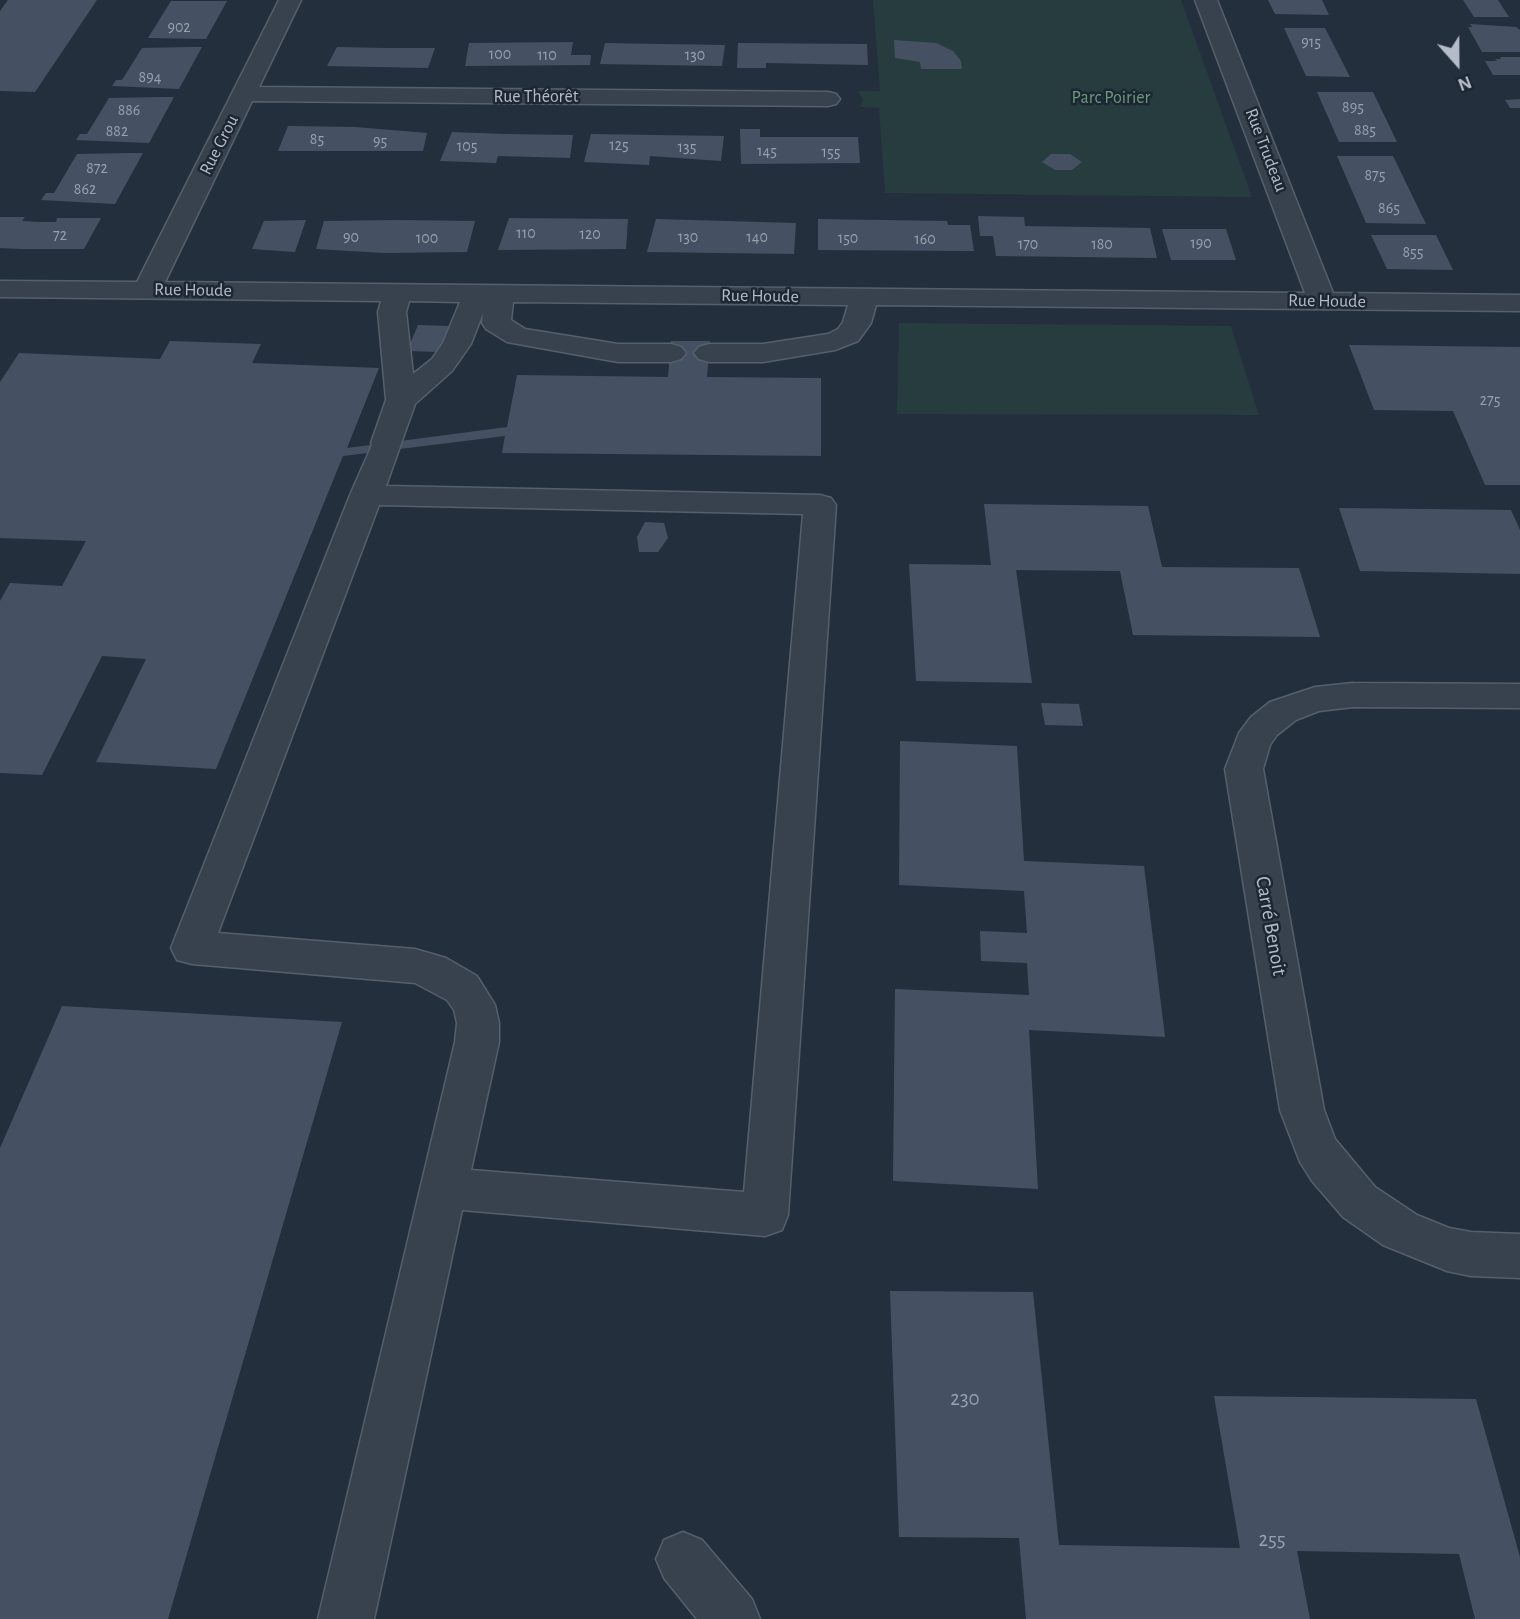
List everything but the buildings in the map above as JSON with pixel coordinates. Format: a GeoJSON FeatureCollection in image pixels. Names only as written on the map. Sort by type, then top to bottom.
{"type":"FeatureCollection","features":[{"type":"Feature","properties":{"kind":"street","name":"Rue Grou"},"geometry":{"type":"LineString","coordinates":[[146,290],[290,0]]}},
{"type":"Feature","properties":{"kind":"street","name":"Rue Trudeau"},"geometry":{"type":"LineString","coordinates":[[1206,0],[1322,301]]}},
{"type":"Feature","properties":{"kind":"street","name":"Rue Théorêt"},"geometry":{"type":"LineString","coordinates":[[245,94],[828,99]]}},
{"type":"Feature","properties":{"kind":"street","name":"Rue Houde"},"geometry":{"type":"LineString","coordinates":[[0,289],[1520,303]]}},
{"type":"Feature","properties":{"kind":"street"},"geometry":{"type":"LineString","coordinates":[[346,1619],[478,1042],[474,1005],[462,988],[448,978],[415,966],[191,948],[401,400],[392,312],[398,292]]}},
{"type":"Feature","properties":{"kind":"street"},"geometry":{"type":"LineString","coordinates":[[401,400],[442,365],[489,293]]}},
{"type":"Feature","properties":{"kind":"street"},"geometry":{"type":"LineString","coordinates":[[489,293],[496,323],[517,336],[618,353],[671,353]]}},
{"type":"Feature","properties":{"kind":"street"},"geometry":{"type":"LineString","coordinates":[[709,353],[763,353],[835,341],[848,335],[857,323],[862,311],[862,297]]}},
{"type":"Feature","properties":{"kind":"street"},"geometry":{"type":"LineString","coordinates":[[366,495],[820,505],[765,1215],[444,1188]]}},
{"type":"Feature","properties":{"kind":"street","name":"Carré Benoit"},"geometry":{"type":"LineString","coordinates":[[1520,696],[1360,695],[1314,699],[1283,712],[1264,726],[1252,742],[1244,769],[1303,1110],[1316,1149],[1359,1202],[1400,1230],[1471,1254],[1520,1256]]}},
{"type":"Feature","properties":{"kind":"street"},"geometry":{"type":"LineString","coordinates":[[683,1559],[732,1619]]}},
{"type":"Feature","properties":{"kind":"green space","name":"Parc Poirier"},"geometry":{"type":"Polygon","coordinates":[[[873,0],[1181,0],[1252,197],[885,193],[879,108],[860,107],[863,100],[858,91],[880,91],[873,0]]]}},
{"type":"Feature","properties":{"kind":"green space"},"geometry":{"type":"Polygon","coordinates":[[[899,323],[1231,326],[1259,415],[897,414],[899,323]]]}}]}
